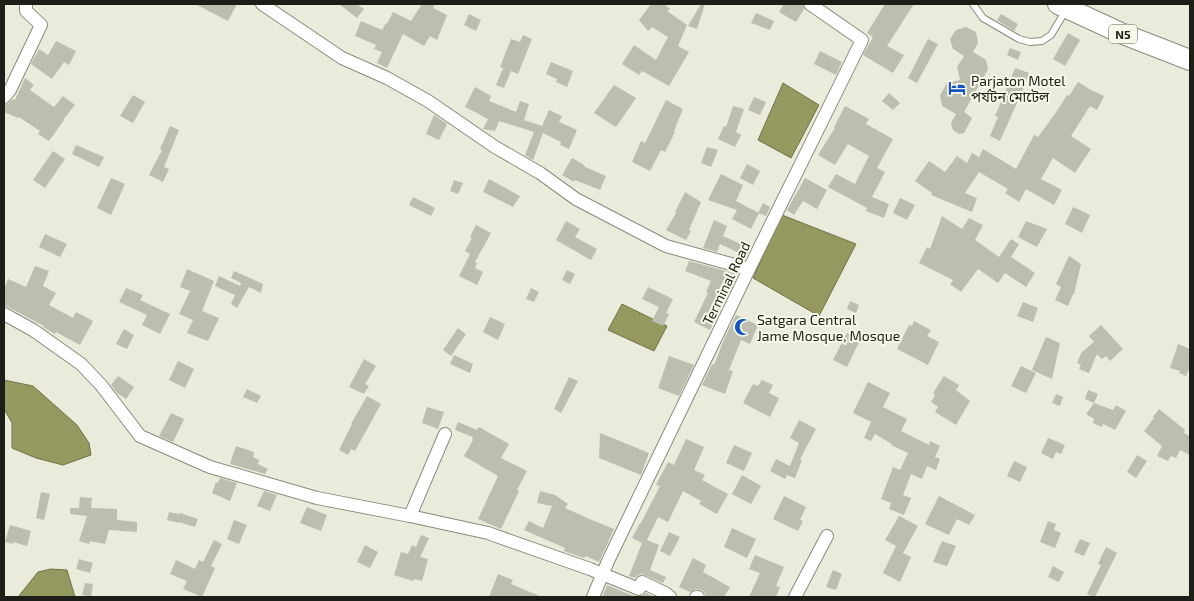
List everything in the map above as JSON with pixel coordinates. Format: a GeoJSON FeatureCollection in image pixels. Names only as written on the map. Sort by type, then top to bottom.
{"type":"FeatureCollection","features":[{"type":"Feature","properties":{"kind":"highway","name":"N5"},"geometry":{"type":"LineString","coordinates":[[1088,4],[1152,32],[1190,46]]}},
{"type":"Feature","properties":{"kind":"highway","name":"N5"},"geometry":{"type":"LineString","coordinates":[[1062,6],[1123,34],[1190,60]]}},
{"type":"Feature","properties":{"kind":"street"},"geometry":{"type":"LineString","coordinates":[[4,97],[10,90],[41,25],[26,11],[26,4]]}},
{"type":"Feature","properties":{"kind":"street"},"geometry":{"type":"LineString","coordinates":[[262,4],[342,58],[387,78],[428,101],[495,146],[540,173],[576,199],[666,246],[749,269]]}},
{"type":"Feature","properties":{"kind":"street","name":"Terminal Road"},"geometry":{"type":"LineString","coordinates":[[593,597],[602,574],[749,269],[862,40],[810,4]]}},
{"type":"Feature","properties":{"kind":"street"},"geometry":{"type":"LineString","coordinates":[[4,314],[33,330],[81,364],[101,385],[140,436],[210,468],[317,498],[488,533],[602,574],[639,590],[642,582],[670,597]]}},
{"type":"Feature","properties":{"kind":"street"},"geometry":{"type":"LineString","coordinates":[[410,516],[445,434]]}},
{"type":"Feature","properties":{"kind":"street"},"geometry":{"type":"LineString","coordinates":[[795,597],[827,536]]}},
{"type":"Feature","properties":{"kind":"lane"},"geometry":{"type":"LineString","coordinates":[[973,4],[983,18],[1019,39],[1030,42],[1042,41],[1051,35],[1062,6]]}},
{"type":"Feature","properties":{"kind":"shaded area"},"geometry":{"type":"Polygon","coordinates":[[[783,83],[819,105],[791,158],[758,140],[783,83]]]}},
{"type":"Feature","properties":{"kind":"shaded area"},"geometry":{"type":"Polygon","coordinates":[[[782,215],[856,244],[819,316],[753,278],[782,215]]]}},
{"type":"Feature","properties":{"kind":"shaded area"},"geometry":{"type":"Polygon","coordinates":[[[622,304],[667,326],[654,351],[608,330],[622,304]]]}},
{"type":"Feature","properties":{"kind":"shaded area"},"geometry":{"type":"Polygon","coordinates":[[[4,380],[33,386],[77,425],[89,443],[91,455],[63,465],[36,458],[12,448],[12,423],[4,409],[4,380]]]}},
{"type":"Feature","properties":{"kind":"shaded area"},"geometry":{"type":"Polygon","coordinates":[[[51,569],[67,570],[75,597],[18,597],[38,572],[51,569]]]}},
{"type":"Feature","properties":{"kind":"building"},"geometry":{"type":"Polygon","coordinates":[[[195,4],[237,4],[228,21],[195,4]]]}},
{"type":"Feature","properties":{"kind":"building"},"geometry":{"type":"Polygon","coordinates":[[[339,4],[356,4],[364,9],[357,18],[339,4]]]}},
{"type":"Feature","properties":{"kind":"building"},"geometry":{"type":"Polygon","coordinates":[[[422,4],[435,4],[433,8],[447,15],[437,40],[430,36],[424,46],[403,34],[387,68],[377,63],[382,52],[374,49],[376,45],[355,36],[361,21],[382,30],[393,12],[411,21],[422,4]]]}},
{"type":"Feature","properties":{"kind":"building"},"geometry":{"type":"Polygon","coordinates":[[[651,4],[664,4],[670,9],[667,11],[687,25],[678,46],[689,52],[669,86],[642,71],[639,75],[622,64],[634,45],[656,60],[668,37],[652,27],[648,31],[639,20],[651,4]]]}},
{"type":"Feature","properties":{"kind":"building"},"geometry":{"type":"Polygon","coordinates":[[[701,4],[705,4],[697,29],[688,26],[701,4]]]}},
{"type":"Feature","properties":{"kind":"building"},"geometry":{"type":"Polygon","coordinates":[[[784,4],[802,4],[804,9],[796,22],[779,12],[784,4]]]}},
{"type":"Feature","properties":{"kind":"building"},"geometry":{"type":"Polygon","coordinates":[[[885,4],[914,4],[887,46],[904,55],[893,73],[863,55],[873,37],[867,33],[885,4]]]}},
{"type":"Feature","properties":{"kind":"building"},"geometry":{"type":"Polygon","coordinates":[[[756,13],[774,21],[770,30],[751,23],[756,13]]]}},
{"type":"Feature","properties":{"kind":"building"},"geometry":{"type":"Polygon","coordinates":[[[469,14],[481,20],[476,31],[464,25],[469,14]]]}},
{"type":"Feature","properties":{"kind":"building"},"geometry":{"type":"Polygon","coordinates":[[[1001,14],[1018,24],[1014,31],[997,20],[1001,14]]]}},
{"type":"Feature","properties":{"kind":"building"},"geometry":{"type":"Polygon","coordinates":[[[966,27],[976,32],[978,43],[973,52],[986,60],[988,69],[964,112],[972,118],[964,133],[959,134],[953,130],[951,123],[956,114],[942,106],[940,95],[947,83],[960,80],[957,67],[964,56],[953,49],[950,39],[956,30],[966,27]]]}},
{"type":"Feature","properties":{"kind":"building"},"geometry":{"type":"Polygon","coordinates":[[[1068,33],[1080,40],[1065,66],[1053,59],[1068,33]]]}},
{"type":"Feature","properties":{"kind":"building"},"geometry":{"type":"Polygon","coordinates":[[[523,35],[532,39],[518,74],[511,71],[504,88],[496,85],[503,68],[500,67],[511,39],[520,42],[523,35]]]}},
{"type":"Feature","properties":{"kind":"building"},"geometry":{"type":"Polygon","coordinates":[[[928,39],[938,44],[917,83],[908,78],[928,39]]]}},
{"type":"Feature","properties":{"kind":"building"},"geometry":{"type":"Polygon","coordinates":[[[56,41],[76,51],[69,65],[64,62],[52,79],[31,64],[39,49],[48,55],[56,41]]]}},
{"type":"Feature","properties":{"kind":"building"},"geometry":{"type":"Polygon","coordinates":[[[1010,48],[1021,52],[1018,60],[1007,55],[1010,48]]]}},
{"type":"Feature","properties":{"kind":"building"},"geometry":{"type":"Polygon","coordinates":[[[820,51],[842,62],[836,75],[814,64],[820,51]]]}},
{"type":"Feature","properties":{"kind":"building"},"geometry":{"type":"Polygon","coordinates":[[[551,62],[573,71],[567,87],[556,82],[557,79],[546,74],[551,62]]]}},
{"type":"Feature","properties":{"kind":"building"},"geometry":{"type":"Polygon","coordinates":[[[1015,68],[1029,73],[1000,141],[990,136],[998,117],[995,116],[1015,68]]]}},
{"type":"Feature","properties":{"kind":"building"},"geometry":{"type":"Polygon","coordinates":[[[25,78],[34,85],[30,90],[54,107],[63,96],[75,105],[49,141],[38,134],[40,131],[19,117],[4,112],[4,105],[13,99],[15,100],[25,78]]]}},
{"type":"Feature","properties":{"kind":"building"},"geometry":{"type":"Polygon","coordinates":[[[1078,82],[1104,96],[1097,110],[1090,106],[1071,136],[1091,149],[1075,173],[1053,158],[1041,179],[1062,190],[1054,205],[1026,189],[1019,202],[1005,193],[1008,189],[979,172],[965,193],[977,198],[972,212],[931,195],[932,193],[915,181],[929,161],[945,172],[957,156],[967,163],[972,153],[979,157],[983,149],[1016,169],[1034,135],[1038,137],[1078,82]]]}},
{"type":"Feature","properties":{"kind":"building"},"geometry":{"type":"Polygon","coordinates":[[[614,85],[636,98],[616,127],[594,113],[614,85]]]}},
{"type":"Feature","properties":{"kind":"building"},"geometry":{"type":"Polygon","coordinates":[[[475,87],[491,96],[489,101],[516,112],[520,101],[529,104],[524,120],[542,126],[549,110],[562,116],[559,122],[577,130],[569,149],[560,145],[561,142],[543,133],[533,160],[525,155],[534,132],[499,121],[495,131],[483,129],[488,119],[465,107],[475,87]]]}},
{"type":"Feature","properties":{"kind":"building"},"geometry":{"type":"Polygon","coordinates":[[[889,93],[900,103],[893,110],[882,101],[889,93]]]}},
{"type":"Feature","properties":{"kind":"building"},"geometry":{"type":"Polygon","coordinates":[[[133,95],[145,102],[133,123],[120,116],[133,95]]]}},
{"type":"Feature","properties":{"kind":"building"},"geometry":{"type":"Polygon","coordinates":[[[754,97],[766,102],[760,115],[748,110],[754,97]]]}},
{"type":"Feature","properties":{"kind":"building"},"geometry":{"type":"Polygon","coordinates":[[[666,100],[683,109],[675,132],[665,152],[661,150],[650,171],[632,162],[641,141],[645,143],[666,100]]]}},
{"type":"Feature","properties":{"kind":"building"},"geometry":{"type":"Polygon","coordinates":[[[733,106],[744,109],[736,132],[741,135],[735,147],[718,139],[724,126],[726,127],[733,106]]]}},
{"type":"Feature","properties":{"kind":"building"},"geometry":{"type":"Polygon","coordinates":[[[845,106],[869,119],[866,124],[893,139],[877,168],[885,172],[872,197],[889,204],[884,218],[866,211],[867,208],[828,187],[836,174],[855,184],[869,156],[848,144],[835,165],[818,155],[835,128],[845,106]]]}},
{"type":"Feature","properties":{"kind":"building"},"geometry":{"type":"Polygon","coordinates":[[[434,115],[447,124],[439,140],[426,134],[434,115]]]}},
{"type":"Feature","properties":{"kind":"building"},"geometry":{"type":"Polygon","coordinates":[[[170,126],[179,130],[164,167],[169,169],[163,182],[149,175],[162,150],[160,149],[170,126]]]}},
{"type":"Feature","properties":{"kind":"building"},"geometry":{"type":"Polygon","coordinates":[[[76,145],[104,157],[99,167],[72,154],[76,145]]]}},
{"type":"Feature","properties":{"kind":"building"},"geometry":{"type":"Polygon","coordinates":[[[707,147],[718,150],[711,167],[701,163],[707,147]]]}},
{"type":"Feature","properties":{"kind":"building"},"geometry":{"type":"Polygon","coordinates":[[[53,151],[65,159],[45,188],[33,180],[53,151]]]}},
{"type":"Feature","properties":{"kind":"building"},"geometry":{"type":"Polygon","coordinates":[[[572,158],[583,166],[606,176],[600,190],[575,180],[574,182],[562,175],[572,158]]]}},
{"type":"Feature","properties":{"kind":"building"},"geometry":{"type":"Polygon","coordinates":[[[747,164],[760,171],[753,185],[740,178],[747,164]]]}},
{"type":"Feature","properties":{"kind":"building"},"geometry":{"type":"Polygon","coordinates":[[[721,174],[743,185],[736,201],[759,213],[751,229],[732,219],[737,210],[708,200],[721,174]]]}},
{"type":"Feature","properties":{"kind":"building"},"geometry":{"type":"Polygon","coordinates":[[[111,178],[125,184],[111,215],[97,208],[111,178]]]}},
{"type":"Feature","properties":{"kind":"building"},"geometry":{"type":"Polygon","coordinates":[[[805,178],[827,190],[817,209],[803,201],[794,215],[787,210],[805,178]]]}},
{"type":"Feature","properties":{"kind":"building"},"geometry":{"type":"Polygon","coordinates":[[[489,179],[520,196],[513,207],[483,192],[489,179]]]}},
{"type":"Feature","properties":{"kind":"building"},"geometry":{"type":"Polygon","coordinates":[[[454,180],[463,183],[458,194],[450,191],[454,180]]]}},
{"type":"Feature","properties":{"kind":"building"},"geometry":{"type":"Polygon","coordinates":[[[685,192],[701,202],[686,240],[666,230],[685,192]]]}},
{"type":"Feature","properties":{"kind":"building"},"geometry":{"type":"Polygon","coordinates":[[[413,197],[435,208],[431,216],[409,205],[413,197]]]}},
{"type":"Feature","properties":{"kind":"building"},"geometry":{"type":"Polygon","coordinates":[[[900,198],[915,205],[907,220],[893,213],[900,198]]]}},
{"type":"Feature","properties":{"kind":"building"},"geometry":{"type":"Polygon","coordinates":[[[763,203],[770,207],[766,216],[758,213],[763,203]]]}},
{"type":"Feature","properties":{"kind":"building"},"geometry":{"type":"Polygon","coordinates":[[[1073,207],[1090,215],[1082,233],[1065,224],[1073,207]]]}},
{"type":"Feature","properties":{"kind":"building"},"geometry":{"type":"Polygon","coordinates":[[[942,216],[962,229],[969,218],[983,225],[975,240],[999,257],[1011,239],[1019,244],[1011,257],[1035,273],[1026,287],[1005,273],[998,283],[978,269],[961,292],[950,284],[953,280],[919,263],[927,247],[930,249],[942,216]]]}},
{"type":"Feature","properties":{"kind":"building"},"geometry":{"type":"Polygon","coordinates":[[[714,220],[727,226],[723,236],[743,245],[739,253],[720,244],[717,252],[703,248],[714,220]]]}},
{"type":"Feature","properties":{"kind":"building"},"geometry":{"type":"Polygon","coordinates":[[[566,221],[580,229],[575,237],[597,249],[591,260],[556,240],[566,221]]]}},
{"type":"Feature","properties":{"kind":"building"},"geometry":{"type":"Polygon","coordinates":[[[1026,221],[1047,229],[1037,247],[1018,237],[1026,221]]]}},
{"type":"Feature","properties":{"kind":"building"},"geometry":{"type":"Polygon","coordinates":[[[476,225],[491,233],[475,262],[477,263],[475,268],[483,272],[477,285],[459,276],[470,254],[465,251],[476,225]]]}},
{"type":"Feature","properties":{"kind":"building"},"geometry":{"type":"Polygon","coordinates":[[[45,234],[67,244],[60,257],[39,247],[45,234]]]}},
{"type":"Feature","properties":{"kind":"building"},"geometry":{"type":"Polygon","coordinates":[[[1069,256],[1081,264],[1074,294],[1068,306],[1055,300],[1061,287],[1056,284],[1069,256]]]}},
{"type":"Feature","properties":{"kind":"building"},"geometry":{"type":"Polygon","coordinates":[[[689,261],[737,274],[710,330],[694,322],[708,293],[706,292],[711,281],[685,271],[689,261]]]}},
{"type":"Feature","properties":{"kind":"building"},"geometry":{"type":"Polygon","coordinates":[[[35,266],[49,271],[43,286],[56,293],[49,305],[73,318],[76,312],[93,321],[80,345],[56,332],[55,334],[44,326],[4,306],[4,289],[8,279],[26,287],[35,266]]]}},
{"type":"Feature","properties":{"kind":"building"},"geometry":{"type":"Polygon","coordinates":[[[187,269],[214,281],[202,311],[219,318],[208,341],[187,333],[193,320],[179,314],[190,291],[180,287],[187,269]]]}},
{"type":"Feature","properties":{"kind":"building"},"geometry":{"type":"Polygon","coordinates":[[[567,270],[575,274],[570,284],[562,280],[567,270]]]}},
{"type":"Feature","properties":{"kind":"building"},"geometry":{"type":"Polygon","coordinates":[[[234,271],[263,284],[261,293],[249,287],[237,308],[231,304],[235,295],[215,286],[219,276],[240,286],[241,283],[231,278],[234,271]]]}},
{"type":"Feature","properties":{"kind":"building"},"geometry":{"type":"Polygon","coordinates":[[[648,287],[673,299],[666,313],[669,314],[663,326],[652,321],[659,307],[642,299],[648,287]]]}},
{"type":"Feature","properties":{"kind":"building"},"geometry":{"type":"Polygon","coordinates":[[[126,288],[143,295],[140,300],[170,314],[160,334],[142,325],[147,315],[119,302],[126,288]]]}},
{"type":"Feature","properties":{"kind":"building"},"geometry":{"type":"Polygon","coordinates":[[[531,288],[539,292],[534,302],[526,299],[531,288]]]}},
{"type":"Feature","properties":{"kind":"building"},"geometry":{"type":"Polygon","coordinates":[[[850,301],[859,305],[856,313],[847,309],[850,301]]]}},
{"type":"Feature","properties":{"kind":"building"},"geometry":{"type":"Polygon","coordinates":[[[1023,302],[1038,308],[1033,322],[1017,316],[1023,302]]]}},
{"type":"Feature","properties":{"kind":"building"},"geometry":{"type":"Polygon","coordinates":[[[736,315],[758,325],[750,344],[741,340],[729,370],[733,371],[725,394],[702,385],[712,364],[714,365],[736,315]]]}},
{"type":"Feature","properties":{"kind":"building"},"geometry":{"type":"Polygon","coordinates":[[[490,317],[505,324],[498,340],[483,332],[490,317]]]}},
{"type":"Feature","properties":{"kind":"building"},"geometry":{"type":"Polygon","coordinates":[[[914,321],[931,330],[927,336],[939,342],[928,365],[897,349],[909,325],[912,326],[914,321]]]}},
{"type":"Feature","properties":{"kind":"building"},"geometry":{"type":"Polygon","coordinates":[[[1101,325],[1123,349],[1110,361],[1106,356],[1102,359],[1097,354],[1089,373],[1079,369],[1081,365],[1077,363],[1081,353],[1094,342],[1089,336],[1101,325]]]}},
{"type":"Feature","properties":{"kind":"building"},"geometry":{"type":"Polygon","coordinates":[[[458,328],[466,334],[451,356],[443,350],[458,328]]]}},
{"type":"Feature","properties":{"kind":"building"},"geometry":{"type":"Polygon","coordinates":[[[124,329],[134,335],[127,349],[116,344],[124,329]]]}},
{"type":"Feature","properties":{"kind":"building"},"geometry":{"type":"Polygon","coordinates":[[[847,333],[860,340],[847,367],[833,360],[847,333]]]}},
{"type":"Feature","properties":{"kind":"building"},"geometry":{"type":"Polygon","coordinates":[[[1046,337],[1060,343],[1052,379],[1032,370],[1046,337]]]}},
{"type":"Feature","properties":{"kind":"building"},"geometry":{"type":"Polygon","coordinates":[[[1178,344],[1190,349],[1190,367],[1186,376],[1179,373],[1180,371],[1170,368],[1178,344]]]}},
{"type":"Feature","properties":{"kind":"building"},"geometry":{"type":"Polygon","coordinates":[[[454,355],[473,364],[470,373],[450,364],[454,355]]]}},
{"type":"Feature","properties":{"kind":"building"},"geometry":{"type":"Polygon","coordinates":[[[669,356],[694,365],[679,396],[658,388],[669,356]]]}},
{"type":"Feature","properties":{"kind":"building"},"geometry":{"type":"Polygon","coordinates":[[[364,359],[376,366],[365,384],[369,386],[364,394],[349,387],[364,359]]]}},
{"type":"Feature","properties":{"kind":"building"},"geometry":{"type":"Polygon","coordinates":[[[178,361],[194,369],[185,388],[169,380],[178,361]]]}},
{"type":"Feature","properties":{"kind":"building"},"geometry":{"type":"Polygon","coordinates":[[[1021,366],[1036,373],[1026,393],[1011,386],[1021,366]]]}},
{"type":"Feature","properties":{"kind":"building"},"geometry":{"type":"Polygon","coordinates":[[[118,376],[134,387],[126,399],[117,393],[111,385],[118,376]]]}},
{"type":"Feature","properties":{"kind":"building"},"geometry":{"type":"Polygon","coordinates":[[[944,376],[959,385],[956,390],[970,401],[956,425],[935,412],[938,407],[931,402],[935,395],[933,393],[944,376]]]}},
{"type":"Feature","properties":{"kind":"building"},"geometry":{"type":"Polygon","coordinates":[[[569,377],[578,381],[561,413],[554,409],[569,377]]]}},
{"type":"Feature","properties":{"kind":"building"},"geometry":{"type":"Polygon","coordinates":[[[762,380],[773,385],[769,393],[779,398],[770,417],[743,403],[753,384],[758,386],[762,380]]]}},
{"type":"Feature","properties":{"kind":"building"},"geometry":{"type":"Polygon","coordinates":[[[868,382],[890,393],[883,407],[907,419],[901,431],[929,445],[930,441],[940,446],[935,457],[940,459],[936,470],[927,466],[922,479],[911,474],[903,495],[911,498],[904,515],[889,509],[891,503],[881,499],[893,467],[900,470],[908,453],[891,445],[875,434],[871,441],[864,438],[871,422],[853,413],[868,382]]]}},
{"type":"Feature","properties":{"kind":"building"},"geometry":{"type":"Polygon","coordinates":[[[247,389],[261,396],[257,403],[243,397],[247,389]]]}},
{"type":"Feature","properties":{"kind":"building"},"geometry":{"type":"Polygon","coordinates":[[[1088,390],[1098,394],[1094,403],[1085,399],[1088,390]]]}},
{"type":"Feature","properties":{"kind":"building"},"geometry":{"type":"Polygon","coordinates":[[[1056,394],[1063,397],[1060,406],[1052,403],[1056,394]]]}},
{"type":"Feature","properties":{"kind":"building"},"geometry":{"type":"Polygon","coordinates":[[[367,396],[381,404],[355,451],[351,449],[348,455],[339,450],[367,396]]]}},
{"type":"Feature","properties":{"kind":"building"},"geometry":{"type":"Polygon","coordinates":[[[1094,403],[1113,410],[1116,405],[1126,411],[1115,430],[1103,424],[1102,427],[1093,423],[1094,419],[1086,414],[1094,403]]]}},
{"type":"Feature","properties":{"kind":"building"},"geometry":{"type":"Polygon","coordinates":[[[427,407],[444,412],[438,429],[422,423],[427,407]]]}},
{"type":"Feature","properties":{"kind":"building"},"geometry":{"type":"Polygon","coordinates":[[[1159,409],[1185,430],[1184,433],[1190,436],[1190,455],[1180,450],[1176,458],[1171,456],[1168,461],[1157,456],[1162,446],[1144,431],[1159,409]]]}},
{"type":"Feature","properties":{"kind":"building"},"geometry":{"type":"Polygon","coordinates":[[[171,413],[184,419],[173,442],[159,436],[171,413]]]}},
{"type":"Feature","properties":{"kind":"building"},"geometry":{"type":"Polygon","coordinates":[[[799,420],[816,429],[800,459],[802,460],[795,478],[787,475],[785,479],[770,471],[776,459],[790,466],[799,443],[790,438],[799,420]]]}},
{"type":"Feature","properties":{"kind":"building"},"geometry":{"type":"Polygon","coordinates":[[[458,422],[477,430],[479,427],[509,444],[501,458],[527,471],[501,529],[478,519],[498,476],[464,456],[473,437],[455,430],[458,422]]]}},
{"type":"Feature","properties":{"kind":"building"},"geometry":{"type":"Polygon","coordinates":[[[600,433],[649,453],[641,475],[599,458],[600,433]]]}},
{"type":"Feature","properties":{"kind":"building"},"geometry":{"type":"Polygon","coordinates":[[[1048,438],[1065,445],[1061,454],[1056,452],[1053,459],[1041,453],[1048,438]]]}},
{"type":"Feature","properties":{"kind":"building"},"geometry":{"type":"Polygon","coordinates":[[[686,439],[704,447],[694,470],[705,475],[702,480],[728,494],[717,514],[699,504],[701,501],[683,491],[668,522],[658,517],[647,540],[659,545],[650,570],[666,577],[663,583],[642,574],[635,578],[629,576],[642,543],[632,538],[660,486],[656,485],[668,462],[674,465],[686,439]]]}},
{"type":"Feature","properties":{"kind":"building"},"geometry":{"type":"Polygon","coordinates":[[[734,445],[752,453],[744,471],[726,463],[734,445]]]}},
{"type":"Feature","properties":{"kind":"building"},"geometry":{"type":"Polygon","coordinates":[[[236,446],[254,452],[253,457],[259,460],[258,464],[268,469],[265,474],[230,464],[236,446]]]}},
{"type":"Feature","properties":{"kind":"building"},"geometry":{"type":"Polygon","coordinates":[[[1137,455],[1147,461],[1136,478],[1127,472],[1137,455]]]}},
{"type":"Feature","properties":{"kind":"building"},"geometry":{"type":"Polygon","coordinates":[[[1014,461],[1027,467],[1020,482],[1007,476],[1014,461]]]}},
{"type":"Feature","properties":{"kind":"building"},"geometry":{"type":"Polygon","coordinates":[[[742,475],[761,486],[751,504],[732,494],[742,475]]]}},
{"type":"Feature","properties":{"kind":"building"},"geometry":{"type":"Polygon","coordinates":[[[220,478],[237,483],[230,501],[212,493],[216,482],[218,483],[220,478]]]}},
{"type":"Feature","properties":{"kind":"building"},"geometry":{"type":"Polygon","coordinates":[[[264,491],[277,495],[270,511],[257,506],[264,491]]]}},
{"type":"Feature","properties":{"kind":"building"},"geometry":{"type":"Polygon","coordinates":[[[540,491],[555,495],[568,504],[565,508],[614,529],[599,562],[586,556],[584,558],[564,551],[565,548],[524,530],[529,521],[543,528],[552,506],[537,503],[540,491]]]}},
{"type":"Feature","properties":{"kind":"building"},"geometry":{"type":"Polygon","coordinates":[[[41,492],[50,494],[44,520],[36,518],[41,492]]]}},
{"type":"Feature","properties":{"kind":"building"},"geometry":{"type":"Polygon","coordinates":[[[784,496],[806,507],[800,520],[803,521],[798,531],[773,519],[784,496]]]}},
{"type":"Feature","properties":{"kind":"building"},"geometry":{"type":"Polygon","coordinates":[[[939,496],[975,515],[969,525],[957,519],[949,535],[925,524],[939,496]]]}},
{"type":"Feature","properties":{"kind":"building"},"geometry":{"type":"Polygon","coordinates":[[[80,497],[92,498],[91,508],[117,509],[117,520],[137,522],[137,532],[109,530],[105,544],[90,541],[89,544],[79,541],[87,516],[70,514],[70,508],[79,508],[80,497]]]}},
{"type":"Feature","properties":{"kind":"building"},"geometry":{"type":"Polygon","coordinates":[[[307,507],[327,515],[321,531],[300,523],[307,507]]]}},
{"type":"Feature","properties":{"kind":"building"},"geometry":{"type":"Polygon","coordinates":[[[169,512],[180,513],[198,519],[195,527],[167,520],[169,512]]]}},
{"type":"Feature","properties":{"kind":"building"},"geometry":{"type":"Polygon","coordinates":[[[899,516],[918,526],[903,553],[911,557],[900,582],[883,573],[896,546],[885,540],[899,516]]]}},
{"type":"Feature","properties":{"kind":"building"},"geometry":{"type":"Polygon","coordinates":[[[234,520],[247,525],[239,544],[227,539],[234,520]]]}},
{"type":"Feature","properties":{"kind":"building"},"geometry":{"type":"Polygon","coordinates":[[[1048,521],[1056,524],[1054,530],[1061,533],[1055,548],[1040,542],[1048,521]]]}},
{"type":"Feature","properties":{"kind":"building"},"geometry":{"type":"Polygon","coordinates":[[[10,525],[31,531],[27,546],[5,542],[10,525]]]}},
{"type":"Feature","properties":{"kind":"building"},"geometry":{"type":"Polygon","coordinates":[[[732,528],[756,539],[747,558],[724,547],[732,528]]]}},
{"type":"Feature","properties":{"kind":"building"},"geometry":{"type":"Polygon","coordinates":[[[669,532],[680,537],[670,556],[660,551],[669,532]]]}},
{"type":"Feature","properties":{"kind":"building"},"geometry":{"type":"Polygon","coordinates":[[[421,535],[429,538],[420,557],[428,559],[422,581],[414,579],[413,581],[394,575],[401,552],[408,554],[412,545],[416,547],[421,535]]]}},
{"type":"Feature","properties":{"kind":"building"},"geometry":{"type":"Polygon","coordinates":[[[1080,539],[1090,543],[1084,556],[1074,552],[1080,539]]]}},
{"type":"Feature","properties":{"kind":"building"},"geometry":{"type":"Polygon","coordinates":[[[214,540],[222,544],[211,566],[215,568],[202,597],[183,589],[187,581],[170,574],[176,560],[195,569],[199,560],[203,562],[214,540]]]}},
{"type":"Feature","properties":{"kind":"building"},"geometry":{"type":"Polygon","coordinates":[[[942,541],[956,546],[947,566],[933,562],[942,541]]]}},
{"type":"Feature","properties":{"kind":"building"},"geometry":{"type":"Polygon","coordinates":[[[365,545],[378,552],[370,568],[357,562],[365,545]]]}},
{"type":"Feature","properties":{"kind":"building"},"geometry":{"type":"Polygon","coordinates":[[[1106,547],[1117,553],[1095,597],[1093,597],[1087,594],[1101,565],[1098,564],[1106,547]]]}},
{"type":"Feature","properties":{"kind":"building"},"geometry":{"type":"Polygon","coordinates":[[[755,555],[784,567],[776,586],[780,587],[776,597],[749,597],[760,573],[749,569],[755,555]]]}},
{"type":"Feature","properties":{"kind":"building"},"geometry":{"type":"Polygon","coordinates":[[[693,558],[706,565],[703,572],[730,587],[724,597],[706,597],[702,590],[696,589],[690,592],[679,587],[693,558]]]}},
{"type":"Feature","properties":{"kind":"building"},"geometry":{"type":"Polygon","coordinates":[[[79,559],[93,563],[90,573],[76,569],[79,559]]]}},
{"type":"Feature","properties":{"kind":"building"},"geometry":{"type":"Polygon","coordinates":[[[1053,566],[1064,572],[1059,582],[1048,577],[1053,566]]]}},
{"type":"Feature","properties":{"kind":"building"},"geometry":{"type":"Polygon","coordinates":[[[833,570],[842,574],[836,590],[826,587],[833,570]]]}},
{"type":"Feature","properties":{"kind":"building"},"geometry":{"type":"Polygon","coordinates":[[[498,574],[513,580],[511,584],[542,597],[489,597],[498,574]]]}},
{"type":"Feature","properties":{"kind":"building"},"geometry":{"type":"Polygon","coordinates":[[[85,583],[93,584],[91,597],[82,595],[85,583]]]}},
{"type":"Feature","properties":{"kind":"building"},"geometry":{"type":"Polygon","coordinates":[[[607,585],[636,597],[602,597],[607,585]]]}},
{"type":"Feature","properties":{"kind":"building"},"geometry":{"type":"Polygon","coordinates":[[[646,593],[655,597],[641,597],[646,593]]]}},
{"type":"Feature","properties":{"kind":"place","name":"Parjaton Motel পর্যটন মোটেল"},"geometry":{"type":"Point","coordinates":[957,88]}},
{"type":"Feature","properties":{"kind":"place","name":"Satgara Central Jame Mosque, Mosque"},"geometry":{"type":"Point","coordinates":[743,327]}}]}
